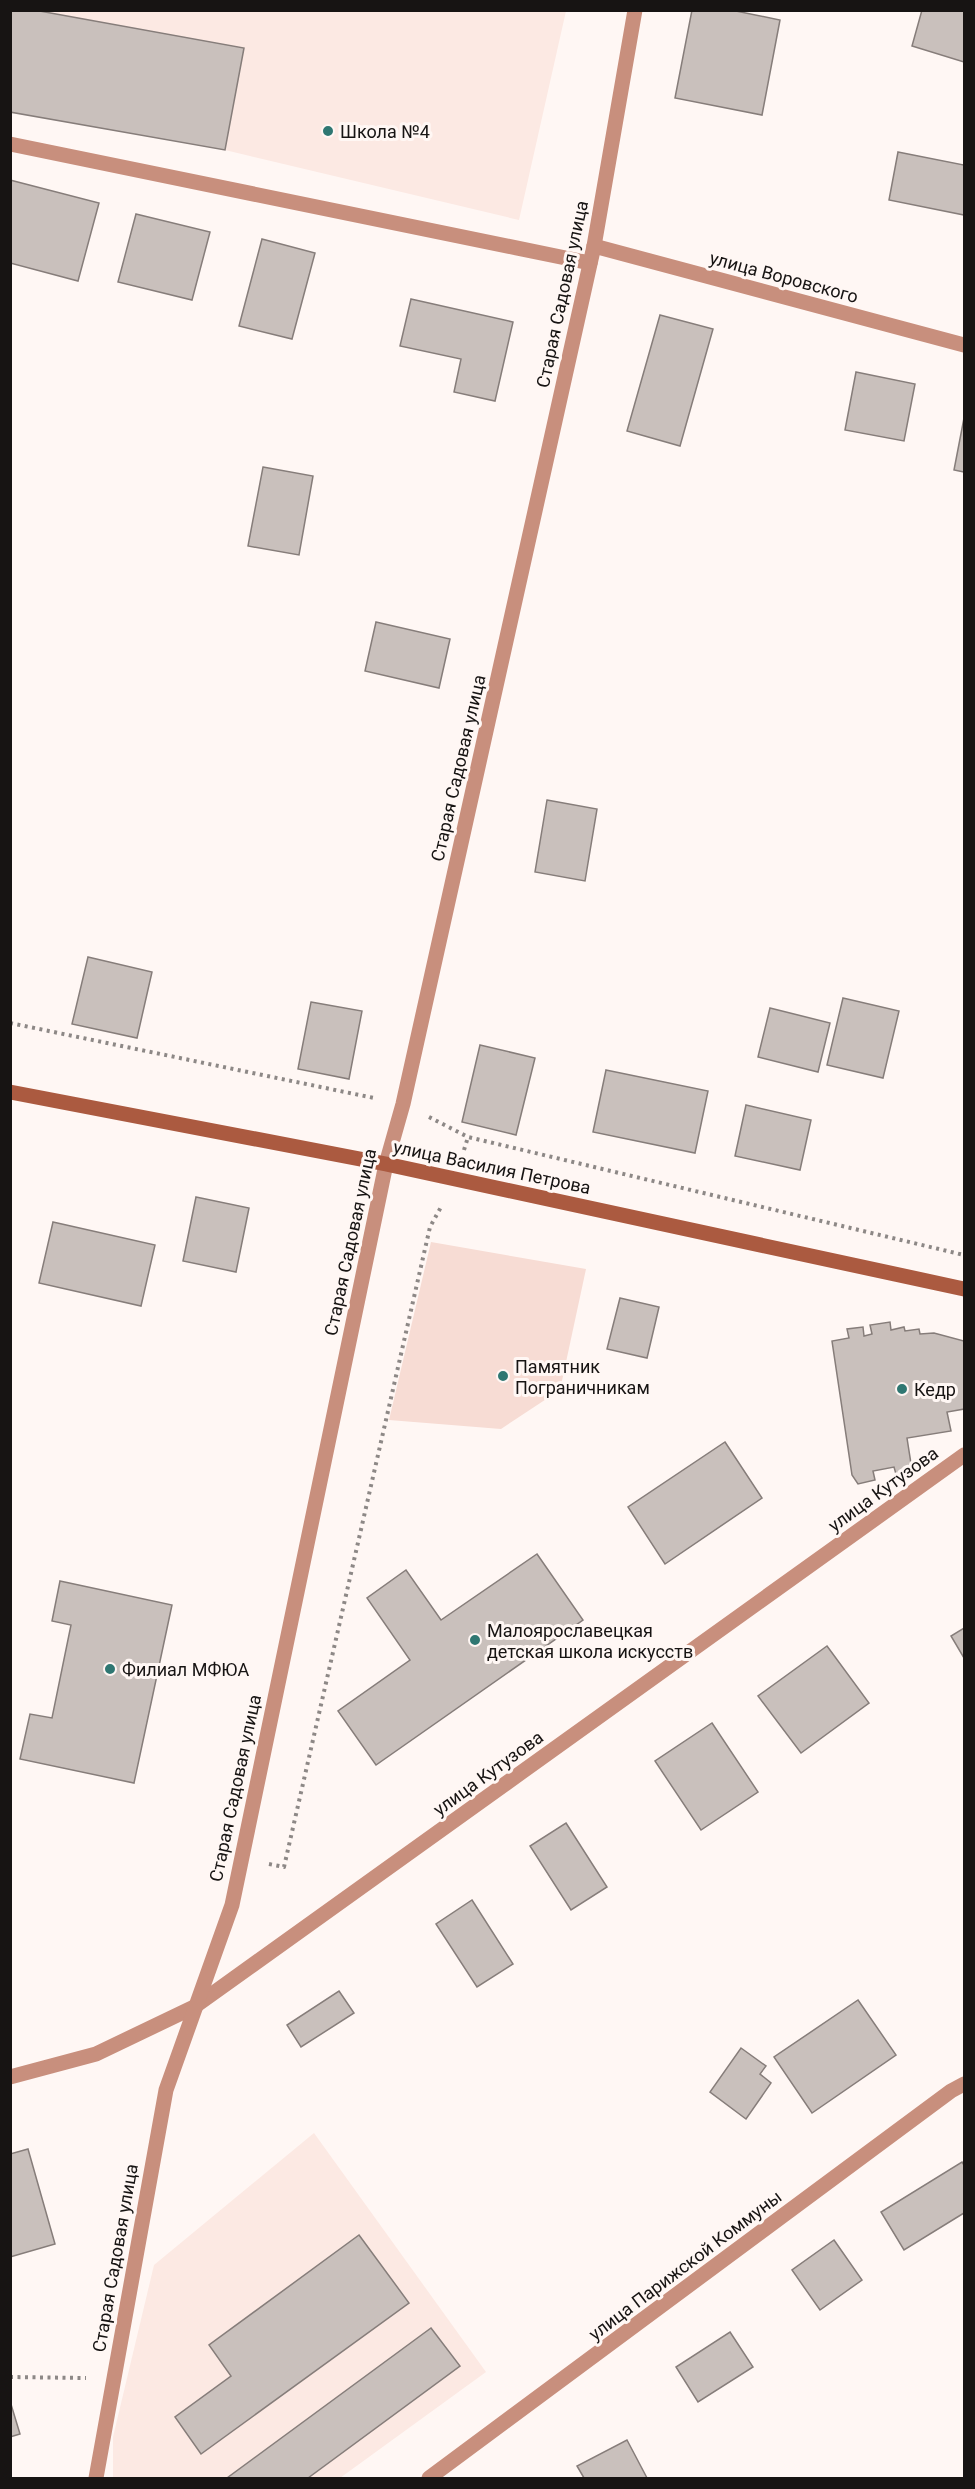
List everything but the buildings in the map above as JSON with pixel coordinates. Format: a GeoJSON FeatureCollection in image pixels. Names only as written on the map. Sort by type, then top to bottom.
{"type":"FeatureCollection","features":[{"type":"Feature","properties":{"kind":"main road","name":"улица Василия Петрова"},"geometry":{"type":"LineString","coordinates":[[10,1092],[386,1164],[964,1289]]}},
{"type":"Feature","properties":{"kind":"street","name":"Старая Садовая улица"},"geometry":{"type":"LineString","coordinates":[[96,2478],[166,2090],[232,1905],[386,1164],[403,1104],[594,246],[635,10]]}},
{"type":"Feature","properties":{"kind":"street"},"geometry":{"type":"LineString","coordinates":[[10,144],[590,263]]}},
{"type":"Feature","properties":{"kind":"street","name":"улица Воровского"},"geometry":{"type":"LineString","coordinates":[[594,246],[964,345]]}},
{"type":"Feature","properties":{"kind":"street","name":"улица Кутузова"},"geometry":{"type":"LineString","coordinates":[[10,2077],[96,2054],[194,2007],[964,1455]]}},
{"type":"Feature","properties":{"kind":"street","name":"улица Парижской Коммуны"},"geometry":{"type":"LineString","coordinates":[[429,2478],[964,2084]]}},
{"type":"Feature","properties":{"kind":"path"},"geometry":{"type":"LineString","coordinates":[[10,1023],[403,1104],[468,1137],[964,1255]]}},
{"type":"Feature","properties":{"kind":"path"},"geometry":{"type":"LineString","coordinates":[[240,1859],[284,1867],[430,1227],[456,1179],[468,1137]]}},
{"type":"Feature","properties":{"kind":"path"},"geometry":{"type":"LineString","coordinates":[[10,2377],[113,2379]]}},
{"type":"Feature","properties":{"kind":"shaded area","name":"Школа №4"},"geometry":{"type":"Polygon","coordinates":[[[10,11],[566,11],[519,220],[225,150],[11,112],[10,11]]]}},
{"type":"Feature","properties":{"kind":"shaded area"},"geometry":{"type":"Polygon","coordinates":[[[431,1242],[586,1269],[560,1390],[501,1429],[389,1420],[431,1242]]]}},
{"type":"Feature","properties":{"kind":"shaded area"},"geometry":{"type":"Polygon","coordinates":[[[314,2133],[486,2372],[340,2478],[113,2478],[113,2437],[154,2265],[314,2133]]]}},
{"type":"Feature","properties":{"kind":"place","name":"Школа №4"},"geometry":{"type":"Point","coordinates":[328,131]}},
{"type":"Feature","properties":{"kind":"place","name":"Памятник Пограничникам"},"geometry":{"type":"Point","coordinates":[503,1376]}},
{"type":"Feature","properties":{"kind":"place","name":"Кедр"},"geometry":{"type":"Point","coordinates":[902,1389]}},
{"type":"Feature","properties":{"kind":"place","name":"Малоярославецкая детская школа искусств"},"geometry":{"type":"Point","coordinates":[475,1640]}},
{"type":"Feature","properties":{"kind":"place","name":"Филиал МФЮА"},"geometry":{"type":"Point","coordinates":[110,1669]}}]}
